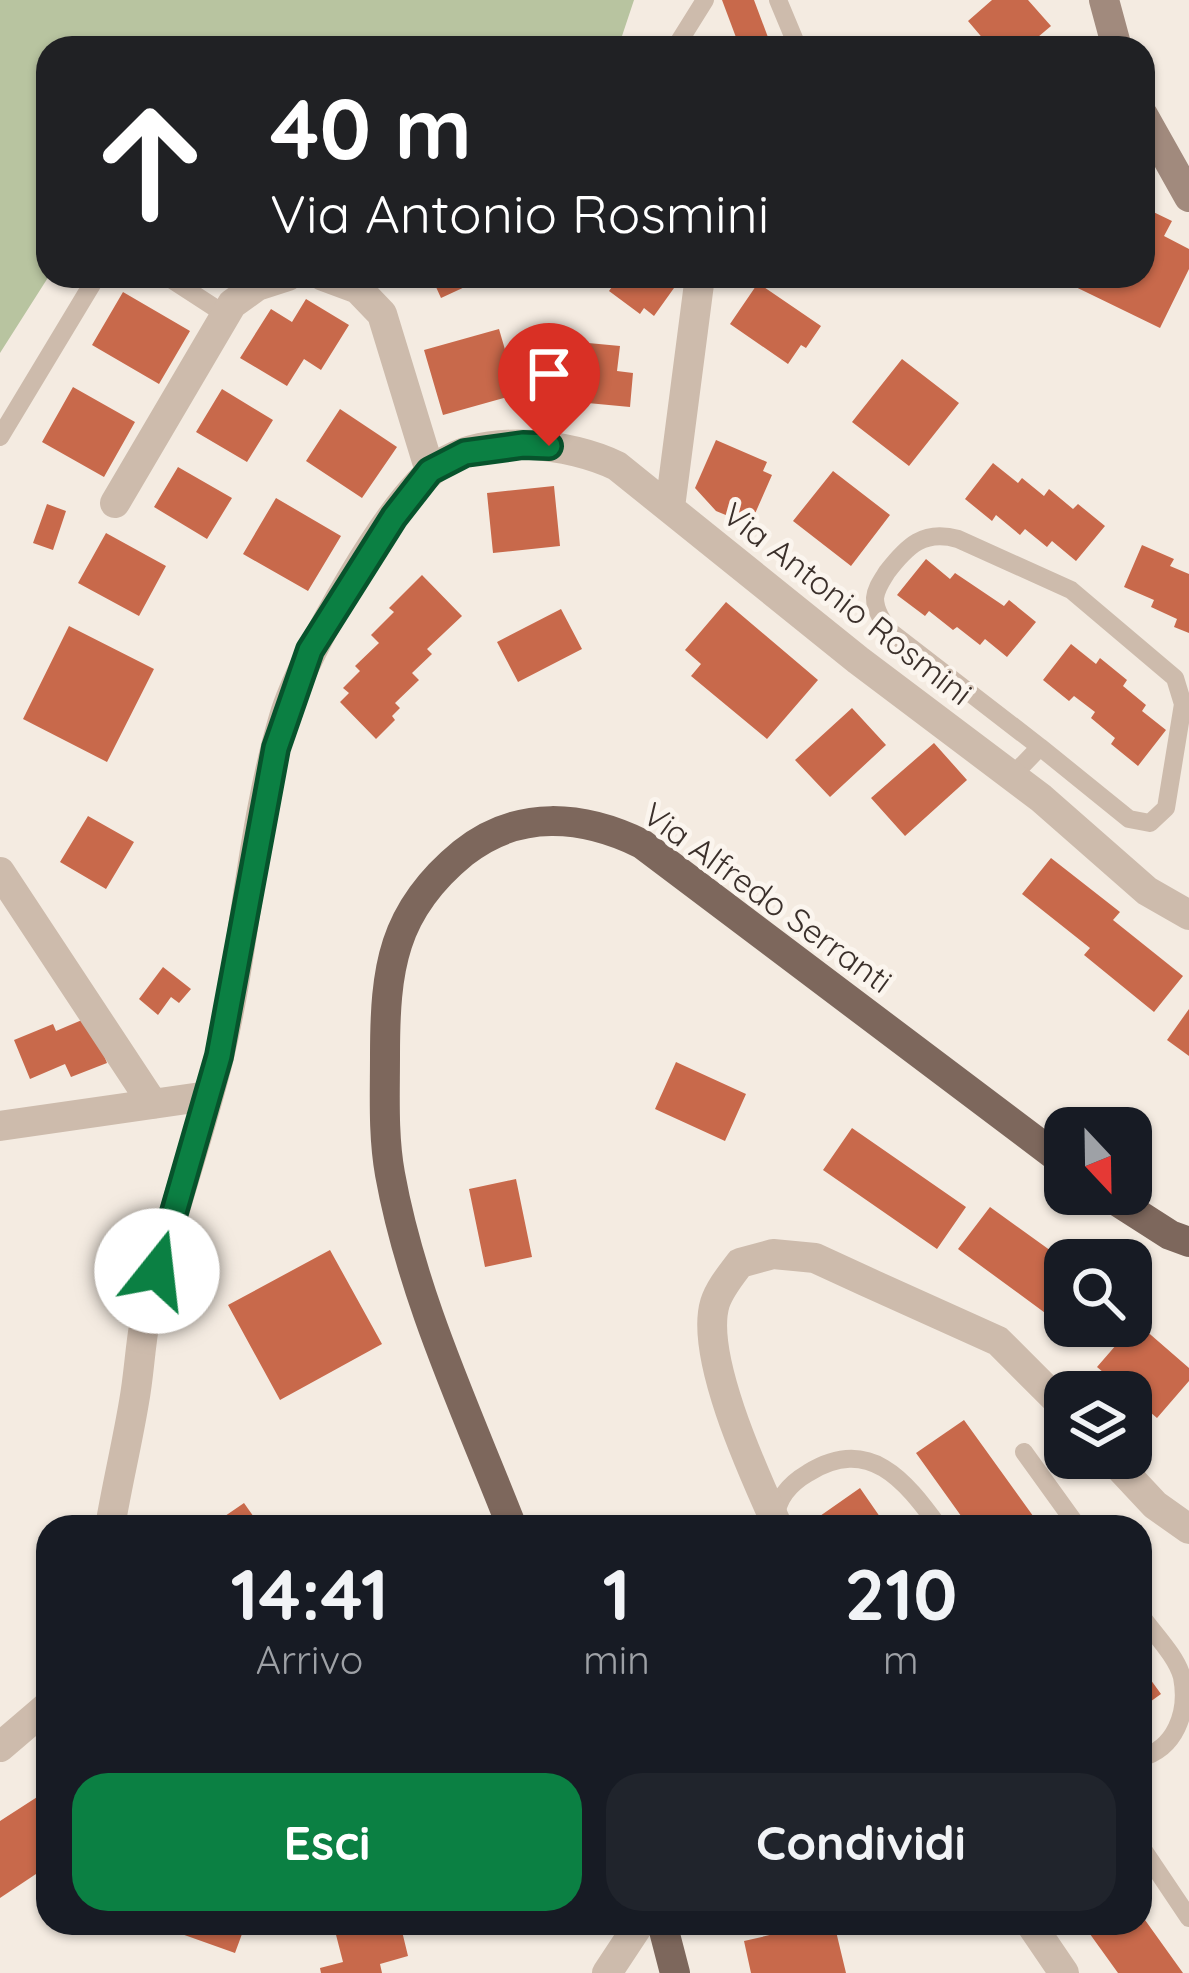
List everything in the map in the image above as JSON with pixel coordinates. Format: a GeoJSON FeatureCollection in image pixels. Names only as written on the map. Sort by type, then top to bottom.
{"type":"FeatureCollection","features":[{"type":"Feature","properties":{"kind":"main road","name":"Via Alfredo Serranti"},"geometry":{"type":"LineString","coordinates":[[507,1515],[422,1290],[389,1172],[385,1121],[385,1011],[395,945],[426,888],[469,848],[521,824],[576,821],[605,826],[642,844],[1044,1147]]}},
{"type":"Feature","properties":{"kind":"main road"},"geometry":{"type":"LineString","coordinates":[[1139,1215],[1189,1242]]}},
{"type":"Feature","properties":{"kind":"main road"},"geometry":{"type":"LineString","coordinates":[[665,1935],[675,1973]]}},
{"type":"Feature","properties":{"kind":"street"},"geometry":{"type":"LineString","coordinates":[[1104,0],[1114,36]]}},
{"type":"Feature","properties":{"kind":"street"},"geometry":{"type":"LineString","coordinates":[[1155,136],[1189,197]]}},
{"type":"Feature","properties":{"kind":"street"},"geometry":{"type":"LineString","coordinates":[[116,503],[226,314],[244,293],[257,288]]}},
{"type":"Feature","properties":{"kind":"street"},"geometry":{"type":"LineString","coordinates":[[112,1515],[144,1325],[229,1007],[285,715],[326,622],[430,471],[382,314],[356,288]]}},
{"type":"Feature","properties":{"kind":"street"},"geometry":{"type":"LineString","coordinates":[[670,507],[698,288]]}},
{"type":"Feature","properties":{"kind":"street","name":"Via Antonio Rosmini"},"geometry":{"type":"LineString","coordinates":[[430,471],[465,453],[523,445],[598,456],[617,466],[858,660],[1012,776],[1147,891],[1189,915]]}},
{"type":"Feature","properties":{"kind":"street"},"geometry":{"type":"LineString","coordinates":[[0,872],[153,1104]]}},
{"type":"Feature","properties":{"kind":"street"},"geometry":{"type":"LineString","coordinates":[[0,1126],[208,1096]]}},
{"type":"Feature","properties":{"kind":"street"},"geometry":{"type":"LineString","coordinates":[[773,1515],[736,1431],[715,1349],[714,1305],[740,1263],[773,1254],[814,1258],[998,1341],[1044,1387]]}},
{"type":"Feature","properties":{"kind":"street"},"geometry":{"type":"LineString","coordinates":[[1131,1479],[1155,1505],[1189,1528]]}},
{"type":"Feature","properties":{"kind":"street"},"geometry":{"type":"LineString","coordinates":[[0,1747],[36,1716]]}},
{"type":"Feature","properties":{"kind":"street"},"geometry":{"type":"LineString","coordinates":[[608,1973],[632,1935]]}},
{"type":"Feature","properties":{"kind":"street"},"geometry":{"type":"LineString","coordinates":[[1038,1935],[1064,1973]]}},
{"type":"Feature","properties":{"kind":"lane"},"geometry":{"type":"LineString","coordinates":[[687,36],[705,0]]}},
{"type":"Feature","properties":{"kind":"lane"},"geometry":{"type":"LineString","coordinates":[[778,0],[793,36]]}},
{"type":"Feature","properties":{"kind":"lane"},"geometry":{"type":"LineString","coordinates":[[0,437],[90,288]]}},
{"type":"Feature","properties":{"kind":"lane"},"geometry":{"type":"LineString","coordinates":[[185,288],[226,314]]}},
{"type":"Feature","properties":{"kind":"lane"},"geometry":{"type":"LineString","coordinates":[[945,535],[958,539],[1071,590],[1166,668],[1182,690],[1166,808],[1156,820],[1142,824],[1129,819],[1040,747],[891,632],[882,620],[876,606],[879,584],[905,548],[917,540],[945,535]]}},
{"type":"Feature","properties":{"kind":"lane"},"geometry":{"type":"LineString","coordinates":[[1012,776],[1040,747]]}},
{"type":"Feature","properties":{"kind":"lane"},"geometry":{"type":"LineString","coordinates":[[1024,1452],[1069,1515]]}},
{"type":"Feature","properties":{"kind":"lane"},"geometry":{"type":"LineString","coordinates":[[777,1515],[777,1508],[801,1477],[845,1458],[886,1467],[908,1484],[930,1515]]}},
{"type":"Feature","properties":{"kind":"lane"},"geometry":{"type":"LineString","coordinates":[[1152,1631],[1183,1678],[1184,1696],[1178,1734],[1169,1745],[1152,1753]]}},
{"type":"Feature","properties":{"kind":"lane"},"geometry":{"type":"LineString","coordinates":[[1152,1863],[1189,1918]]}},
{"type":"Feature","properties":{"kind":"green space"},"geometry":{"type":"Polygon","coordinates":[[[0,0],[634,0],[622,36],[36,36],[36,288],[41,288],[0,353],[0,0]]]}},
{"type":"Feature","properties":{"kind":"building"},"geometry":{"type":"Polygon","coordinates":[[[722,0],[754,0],[768,36],[736,36],[722,0]]]}},
{"type":"Feature","properties":{"kind":"building"},"geometry":{"type":"Polygon","coordinates":[[[992,0],[1028,0],[1051,26],[1039,36],[981,36],[968,21],[992,0]]]}},
{"type":"Feature","properties":{"kind":"building"},"geometry":{"type":"Polygon","coordinates":[[[1155,213],[1172,221],[1164,236],[1189,249],[1189,269],[1160,328],[1078,288],[1155,288],[1155,213]]]}},
{"type":"Feature","properties":{"kind":"building"},"geometry":{"type":"Polygon","coordinates":[[[436,288],[463,288],[441,298],[436,288]]]}},
{"type":"Feature","properties":{"kind":"building"},"geometry":{"type":"Polygon","coordinates":[[[674,288],[654,316],[644,308],[640,314],[609,291],[674,288]]]}},
{"type":"Feature","properties":{"kind":"building"},"geometry":{"type":"Polygon","coordinates":[[[755,288],[765,288],[821,326],[788,364],[730,324],[755,288]]]}},
{"type":"Feature","properties":{"kind":"building"},"geometry":{"type":"Polygon","coordinates":[[[123,292],[190,331],[159,384],[92,345],[123,292]]]}},
{"type":"Feature","properties":{"kind":"building"},"geometry":{"type":"Polygon","coordinates":[[[306,299],[349,325],[321,370],[304,359],[287,386],[240,358],[271,309],[292,322],[306,299]]]}},
{"type":"Feature","properties":{"kind":"building"},"geometry":{"type":"Polygon","coordinates":[[[499,329],[518,394],[443,415],[424,350],[499,329]]]}},
{"type":"Feature","properties":{"kind":"building"},"geometry":{"type":"Polygon","coordinates":[[[567,341],[620,346],[617,371],[633,373],[630,407],[577,402],[579,379],[564,377],[567,341]]]}},
{"type":"Feature","properties":{"kind":"building"},"geometry":{"type":"Polygon","coordinates":[[[902,359],[959,403],[909,466],[852,422],[902,359]]]}},
{"type":"Feature","properties":{"kind":"building"},"geometry":{"type":"Polygon","coordinates":[[[73,387],[135,422],[104,477],[42,442],[73,387]]]}},
{"type":"Feature","properties":{"kind":"building"},"geometry":{"type":"Polygon","coordinates":[[[222,389],[273,420],[247,462],[196,432],[222,389]]]}},
{"type":"Feature","properties":{"kind":"building"},"geometry":{"type":"Polygon","coordinates":[[[340,409],[397,447],[362,498],[306,461],[340,409]]]}},
{"type":"Feature","properties":{"kind":"building"},"geometry":{"type":"Polygon","coordinates":[[[716,440],[767,462],[763,471],[772,475],[750,525],[716,511],[695,488],[716,440]]]}},
{"type":"Feature","properties":{"kind":"building"},"geometry":{"type":"Polygon","coordinates":[[[993,463],[1044,496],[1049,489],[1073,509],[1078,504],[1105,526],[1076,561],[1052,541],[1047,547],[1025,529],[1020,535],[996,515],[992,521],[965,499],[993,463]]]}},
{"type":"Feature","properties":{"kind":"building"},"geometry":{"type":"Polygon","coordinates":[[[178,467],[232,498],[207,539],[154,507],[178,467]]]}},
{"type":"Feature","properties":{"kind":"building"},"geometry":{"type":"Polygon","coordinates":[[[833,471],[890,515],[851,566],[793,521],[833,471]]]}},
{"type":"Feature","properties":{"kind":"building"},"geometry":{"type":"Polygon","coordinates":[[[554,486],[560,546],[493,553],[487,493],[554,486]]]}},
{"type":"Feature","properties":{"kind":"building"},"geometry":{"type":"Polygon","coordinates":[[[276,498],[341,536],[308,591],[243,554],[276,498]]]}},
{"type":"Feature","properties":{"kind":"building"},"geometry":{"type":"Polygon","coordinates":[[[47,504],[66,511],[53,550],[33,543],[47,504]]]}},
{"type":"Feature","properties":{"kind":"building"},"geometry":{"type":"Polygon","coordinates":[[[106,533],[166,566],[139,616],[78,583],[106,533]]]}},
{"type":"Feature","properties":{"kind":"building"},"geometry":{"type":"Polygon","coordinates":[[[1142,545],[1174,559],[1170,566],[1189,574],[1189,633],[1174,627],[1177,619],[1151,607],[1154,600],[1124,587],[1142,545]]]}},
{"type":"Feature","properties":{"kind":"building"},"geometry":{"type":"Polygon","coordinates":[[[926,559],[950,579],[955,573],[1004,606],[1009,600],[1036,622],[1007,657],[985,639],[980,645],[897,595],[926,559]]]}},
{"type":"Feature","properties":{"kind":"building"},"geometry":{"type":"Polygon","coordinates":[[[422,575],[462,616],[427,649],[432,654],[412,673],[419,680],[395,703],[400,708],[392,716],[395,720],[376,739],[340,702],[349,693],[343,688],[360,671],[355,666],[379,643],[371,635],[394,612],[389,608],[422,575]]]}},
{"type":"Feature","properties":{"kind":"building"},"geometry":{"type":"Polygon","coordinates":[[[726,602],[818,680],[767,739],[691,676],[701,664],[685,650],[726,602]]]}},
{"type":"Feature","properties":{"kind":"building"},"geometry":{"type":"Polygon","coordinates":[[[561,609],[582,649],[518,682],[497,642],[561,609]]]}},
{"type":"Feature","properties":{"kind":"building"},"geometry":{"type":"Polygon","coordinates":[[[69,626],[154,669],[107,762],[23,719],[69,626]]]}},
{"type":"Feature","properties":{"kind":"building"},"geometry":{"type":"Polygon","coordinates":[[[1071,644],[1096,664],[1100,658],[1127,680],[1123,686],[1146,705],[1142,711],[1166,730],[1138,766],[1111,744],[1115,738],[1091,718],[1095,712],[1074,696],[1069,701],[1043,680],[1071,644]]]}},
{"type":"Feature","properties":{"kind":"building"},"geometry":{"type":"Polygon","coordinates":[[[852,708],[886,745],[830,797],[795,760],[852,708]]]}},
{"type":"Feature","properties":{"kind":"building"},"geometry":{"type":"Polygon","coordinates":[[[934,743],[967,780],[905,836],[871,798],[934,743]]]}},
{"type":"Feature","properties":{"kind":"building"},"geometry":{"type":"Polygon","coordinates":[[[88,816],[134,842],[106,889],[60,862],[88,816]]]}},
{"type":"Feature","properties":{"kind":"building"},"geometry":{"type":"Polygon","coordinates":[[[1051,858],[1120,912],[1113,920],[1183,976],[1154,1012],[1084,955],[1090,948],[1022,894],[1051,858]]]}},
{"type":"Feature","properties":{"kind":"building"},"geometry":{"type":"Polygon","coordinates":[[[163,967],[191,989],[179,1003],[171,997],[158,1015],[139,999],[163,967]]]}},
{"type":"Feature","properties":{"kind":"building"},"geometry":{"type":"Polygon","coordinates":[[[1189,1009],[1189,1056],[1167,1040],[1189,1009]]]}},
{"type":"Feature","properties":{"kind":"building"},"geometry":{"type":"Polygon","coordinates":[[[89,1017],[107,1063],[71,1077],[65,1064],[30,1079],[14,1040],[53,1024],[56,1031],[89,1017]]]}},
{"type":"Feature","properties":{"kind":"building"},"geometry":{"type":"Polygon","coordinates":[[[676,1062],[746,1094],[725,1141],[655,1109],[676,1062]]]}},
{"type":"Feature","properties":{"kind":"building"},"geometry":{"type":"Polygon","coordinates":[[[852,1128],[966,1207],[937,1249],[823,1170],[852,1128]]]}},
{"type":"Feature","properties":{"kind":"building"},"geometry":{"type":"Polygon","coordinates":[[[516,1179],[532,1257],[485,1267],[469,1189],[516,1179]]]}},
{"type":"Feature","properties":{"kind":"building"},"geometry":{"type":"Polygon","coordinates":[[[990,1207],[1044,1246],[1044,1312],[958,1249],[990,1207]]]}},
{"type":"Feature","properties":{"kind":"building"},"geometry":{"type":"Polygon","coordinates":[[[330,1250],[382,1344],[280,1400],[228,1305],[330,1250]]]}},
{"type":"Feature","properties":{"kind":"building"},"geometry":{"type":"Polygon","coordinates":[[[1152,1336],[1189,1368],[1189,1381],[1157,1418],[1152,1414],[1152,1371],[1102,1371],[1097,1367],[1114,1347],[1152,1347],[1152,1336]]]}},
{"type":"Feature","properties":{"kind":"building"},"geometry":{"type":"Polygon","coordinates":[[[964,1420],[1032,1515],[960,1515],[916,1453],[964,1420]]]}},
{"type":"Feature","properties":{"kind":"building"},"geometry":{"type":"Polygon","coordinates":[[[860,1488],[879,1515],[821,1515],[860,1488]]]}},
{"type":"Feature","properties":{"kind":"building"},"geometry":{"type":"Polygon","coordinates":[[[244,1503],[252,1515],[226,1515],[244,1503]]]}},
{"type":"Feature","properties":{"kind":"building"},"geometry":{"type":"Polygon","coordinates":[[[36,1798],[36,1874],[0,1898],[0,1821],[36,1798]]]}},
{"type":"Feature","properties":{"kind":"building"},"geometry":{"type":"Polygon","coordinates":[[[1152,1930],[1183,1973],[1118,1973],[1091,1935],[1152,1935],[1152,1930]]]}},
{"type":"Feature","properties":{"kind":"building"},"geometry":{"type":"Polygon","coordinates":[[[184,1935],[242,1935],[235,1953],[184,1935]]]}},
{"type":"Feature","properties":{"kind":"building"},"geometry":{"type":"Polygon","coordinates":[[[336,1935],[403,1935],[408,1956],[380,1964],[382,1973],[321,1973],[320,1968],[343,1962],[336,1935]]]}},
{"type":"Feature","properties":{"kind":"building"},"geometry":{"type":"Polygon","coordinates":[[[770,1935],[837,1935],[846,1973],[751,1973],[744,1941],[770,1935]]]}},
{"type":"Feature","properties":{"kind":"route"},"geometry":{"type":"LineString","coordinates":[[157,1271],[219,1056],[276,748],[310,650],[394,517],[430,471],[465,453],[549,446]]}}]}
